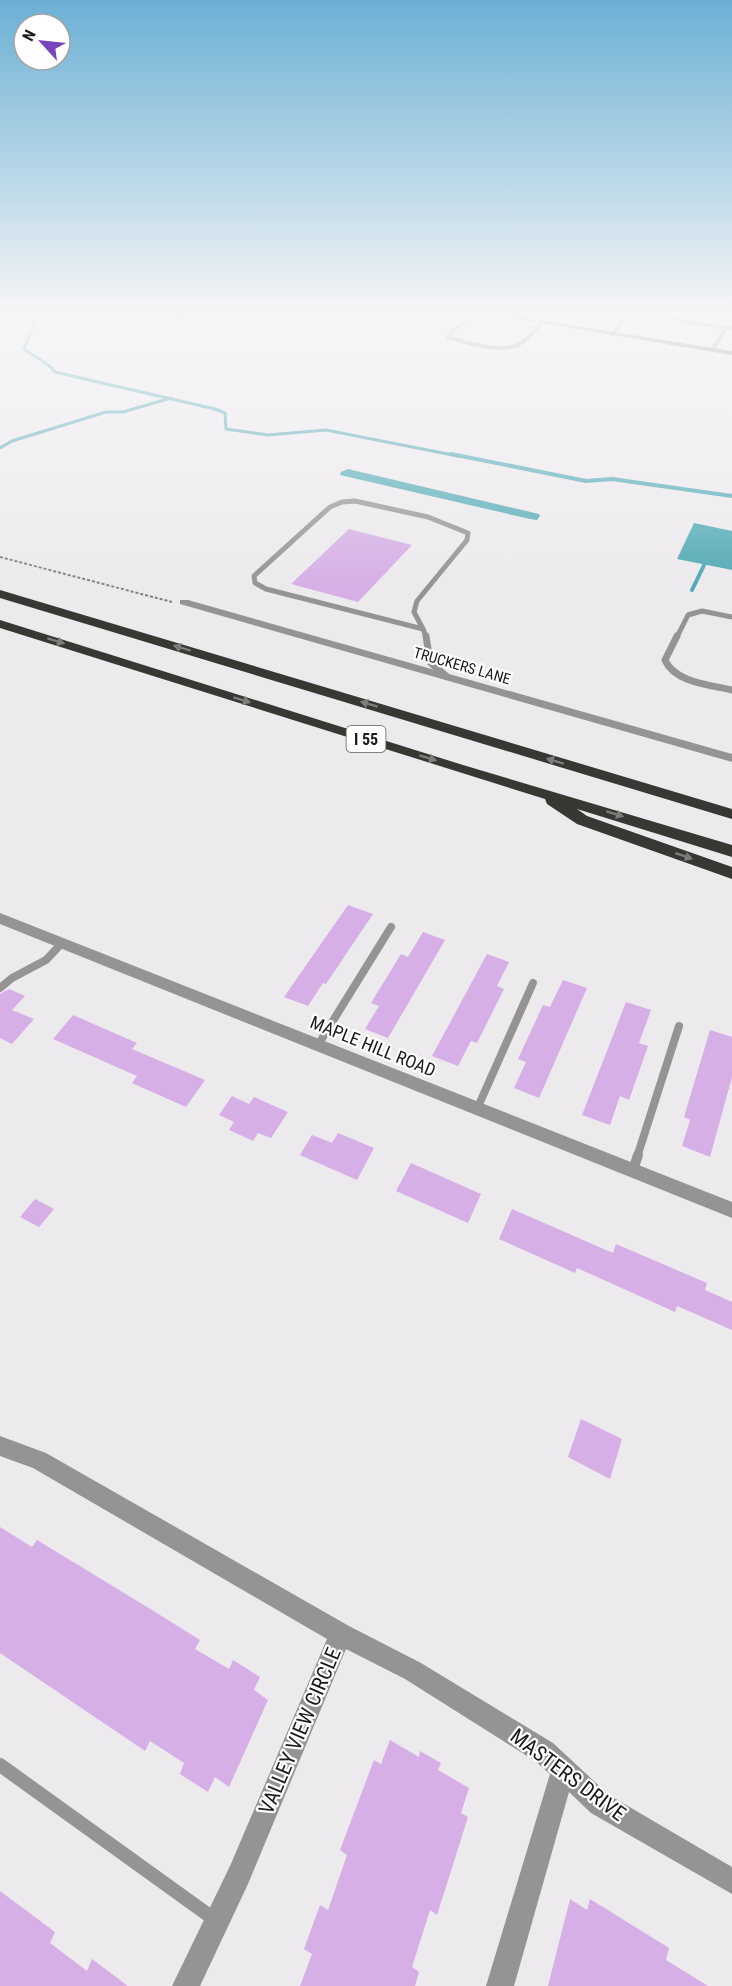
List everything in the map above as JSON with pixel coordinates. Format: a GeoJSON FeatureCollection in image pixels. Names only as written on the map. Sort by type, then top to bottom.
{"type":"FeatureCollection","features":[{"type":"Feature","properties":{"kind":"highway","name":"I 55"},"geometry":{"type":"LineString","coordinates":[[0,594],[732,814]]}},
{"type":"Feature","properties":{"kind":"highway","name":"I 55"},"geometry":{"type":"LineString","coordinates":[[0,624],[458,768],[536,789],[732,851]]}},
{"type":"Feature","properties":{"kind":"highway"},"geometry":{"type":"LineString","coordinates":[[536,789],[582,820],[732,873]]}},
{"type":"Feature","properties":{"kind":"street","name":"TRUCKERS LANE"},"geometry":{"type":"LineString","coordinates":[[184,602],[732,758]]}},
{"type":"Feature","properties":{"kind":"street","name":"MAPLE HILL ROAD"},"geometry":{"type":"LineString","coordinates":[[0,918],[732,1210]]}},
{"type":"Feature","properties":{"kind":"street","name":"VALLEY VIEW CIRCLE"},"geometry":{"type":"LineString","coordinates":[[0,1446],[39,1460],[341,1634],[239,1875],[186,1986]]}},
{"type":"Feature","properties":{"kind":"street","name":"MASTERS DRIVE"},"geometry":{"type":"LineString","coordinates":[[341,1634],[413,1671],[544,1752],[600,1804],[732,1881]]}},
{"type":"Feature","properties":{"kind":"street"},"geometry":{"type":"LineString","coordinates":[[500,1986],[563,1770]]}},
{"type":"Feature","properties":{"kind":"lane"},"geometry":{"type":"LineString","coordinates":[[424,629],[266,589],[255,583],[254,576],[330,507],[342,502],[355,501],[446,523],[468,533],[467,540],[417,601],[414,612],[424,629],[429,643],[430,662],[446,676]]}},
{"type":"Feature","properties":{"kind":"lane"},"geometry":{"type":"LineString","coordinates":[[732,617],[702,611],[688,615],[665,660],[671,672],[679,676],[732,690]]}},
{"type":"Feature","properties":{"kind":"lane"},"geometry":{"type":"LineString","coordinates":[[318,1045],[391,927]]}},
{"type":"Feature","properties":{"kind":"lane"},"geometry":{"type":"LineString","coordinates":[[0,988],[12,978],[46,960],[62,943]]}},
{"type":"Feature","properties":{"kind":"lane"},"geometry":{"type":"LineString","coordinates":[[477,1109],[533,983]]}},
{"type":"Feature","properties":{"kind":"lane"},"geometry":{"type":"LineString","coordinates":[[633,1170],[679,1026]]}},
{"type":"Feature","properties":{"kind":"lane"},"geometry":{"type":"LineString","coordinates":[[0,1765],[217,1921]]}},
{"type":"Feature","properties":{"kind":"path"},"geometry":{"type":"LineString","coordinates":[[0,556],[162,601],[184,602]]}},
{"type":"Feature","properties":{"kind":"water"},"geometry":{"type":"Polygon","coordinates":[[[348,469],[540,516],[537,520],[530,519],[340,475],[348,469]]]}},
{"type":"Feature","properties":{"kind":"water"},"geometry":{"type":"Polygon","coordinates":[[[694,523],[732,531],[732,570],[677,559],[694,523]]]}},
{"type":"Feature","properties":{"kind":"building"},"geometry":{"type":"Polygon","coordinates":[[[349,529],[412,545],[358,602],[291,584],[349,529]]]}},
{"type":"Feature","properties":{"kind":"building"},"geometry":{"type":"Polygon","coordinates":[[[348,905],[373,914],[326,984],[323,983],[308,1006],[284,997],[348,905]]]}},
{"type":"Feature","properties":{"kind":"building"},"geometry":{"type":"Polygon","coordinates":[[[423,932],[445,940],[388,1038],[365,1029],[379,1006],[371,1003],[401,954],[408,957],[423,932]]]}},
{"type":"Feature","properties":{"kind":"building"},"geometry":{"type":"Polygon","coordinates":[[[487,954],[509,962],[497,986],[504,989],[477,1043],[471,1041],[458,1066],[432,1056],[487,954]]]}},
{"type":"Feature","properties":{"kind":"building"},"geometry":{"type":"Polygon","coordinates":[[[563,980],[587,988],[539,1098],[514,1088],[526,1062],[518,1059],[543,1005],[550,1007],[563,980]]]}},
{"type":"Feature","properties":{"kind":"building"},"geometry":{"type":"Polygon","coordinates":[[[9,989],[25,996],[12,1010],[34,1019],[12,1044],[0,1038],[0,994],[9,989]]]}},
{"type":"Feature","properties":{"kind":"building"},"geometry":{"type":"Polygon","coordinates":[[[626,1002],[651,1010],[639,1043],[648,1046],[629,1100],[620,1096],[610,1125],[582,1115],[626,1002]]]}},
{"type":"Feature","properties":{"kind":"building"},"geometry":{"type":"Polygon","coordinates":[[[73,1015],[137,1043],[132,1049],[205,1080],[186,1107],[132,1083],[137,1076],[53,1039],[73,1015]]]}},
{"type":"Feature","properties":{"kind":"building"},"geometry":{"type":"Polygon","coordinates":[[[710,1030],[732,1037],[732,1077],[710,1157],[682,1146],[690,1120],[684,1117],[710,1030]]]}},
{"type":"Feature","properties":{"kind":"building"},"geometry":{"type":"Polygon","coordinates":[[[232,1096],[249,1104],[254,1097],[288,1112],[271,1138],[258,1133],[253,1141],[229,1130],[234,1122],[219,1115],[232,1096]]]}},
{"type":"Feature","properties":{"kind":"building"},"geometry":{"type":"Polygon","coordinates":[[[338,1133],[374,1148],[357,1180],[300,1155],[312,1135],[332,1143],[338,1133]]]}},
{"type":"Feature","properties":{"kind":"building"},"geometry":{"type":"Polygon","coordinates":[[[411,1163],[481,1194],[468,1223],[396,1191],[411,1163]]]}},
{"type":"Feature","properties":{"kind":"building"},"geometry":{"type":"Polygon","coordinates":[[[35,1199],[54,1209],[39,1227],[20,1217],[35,1199]]]}},
{"type":"Feature","properties":{"kind":"building"},"geometry":{"type":"Polygon","coordinates":[[[512,1209],[613,1253],[616,1244],[707,1283],[705,1290],[732,1302],[732,1330],[677,1306],[675,1312],[577,1268],[575,1273],[499,1239],[512,1209]]]}},
{"type":"Feature","properties":{"kind":"building"},"geometry":{"type":"Polygon","coordinates":[[[581,1419],[622,1439],[610,1479],[568,1457],[581,1419]]]}},
{"type":"Feature","properties":{"kind":"building"},"geometry":{"type":"Polygon","coordinates":[[[0,1527],[32,1547],[37,1540],[152,1610],[200,1640],[195,1649],[229,1669],[233,1660],[260,1677],[254,1690],[268,1700],[229,1787],[215,1777],[208,1792],[180,1774],[184,1763],[150,1741],[145,1751],[0,1653],[0,1527]]]}},
{"type":"Feature","properties":{"kind":"building"},"geometry":{"type":"Polygon","coordinates":[[[390,1740],[419,1757],[420,1751],[441,1763],[438,1770],[469,1788],[461,1813],[468,1817],[437,1915],[430,1910],[412,1967],[419,1972],[415,1986],[300,1986],[312,1954],[304,1949],[320,1905],[328,1910],[347,1855],[340,1850],[374,1760],[381,1764],[390,1740]]]}},
{"type":"Feature","properties":{"kind":"building"},"geometry":{"type":"Polygon","coordinates":[[[0,1891],[55,1932],[50,1943],[87,1971],[92,1959],[128,1986],[0,1986],[0,1891]]]}},
{"type":"Feature","properties":{"kind":"building"},"geometry":{"type":"Polygon","coordinates":[[[570,1899],[587,1910],[590,1899],[669,1948],[666,1960],[708,1986],[548,1986],[570,1899]]]}},
{"type":"Feature","properties":{"kind":"waterway"},"geometry":{"type":"LineString","coordinates":[[0,448],[12,441],[106,412],[123,412],[148,405]]}},
{"type":"Feature","properties":{"kind":"waterway"},"geometry":{"type":"LineString","coordinates":[[196,405],[225,413],[226,429],[268,435],[326,430],[458,456]]}},
{"type":"Feature","properties":{"kind":"waterway"},"geometry":{"type":"LineString","coordinates":[[451,454],[586,481],[612,479],[732,496]]}},
{"type":"Feature","properties":{"kind":"waterway"},"geometry":{"type":"LineString","coordinates":[[692,590],[707,559]]}}]}
